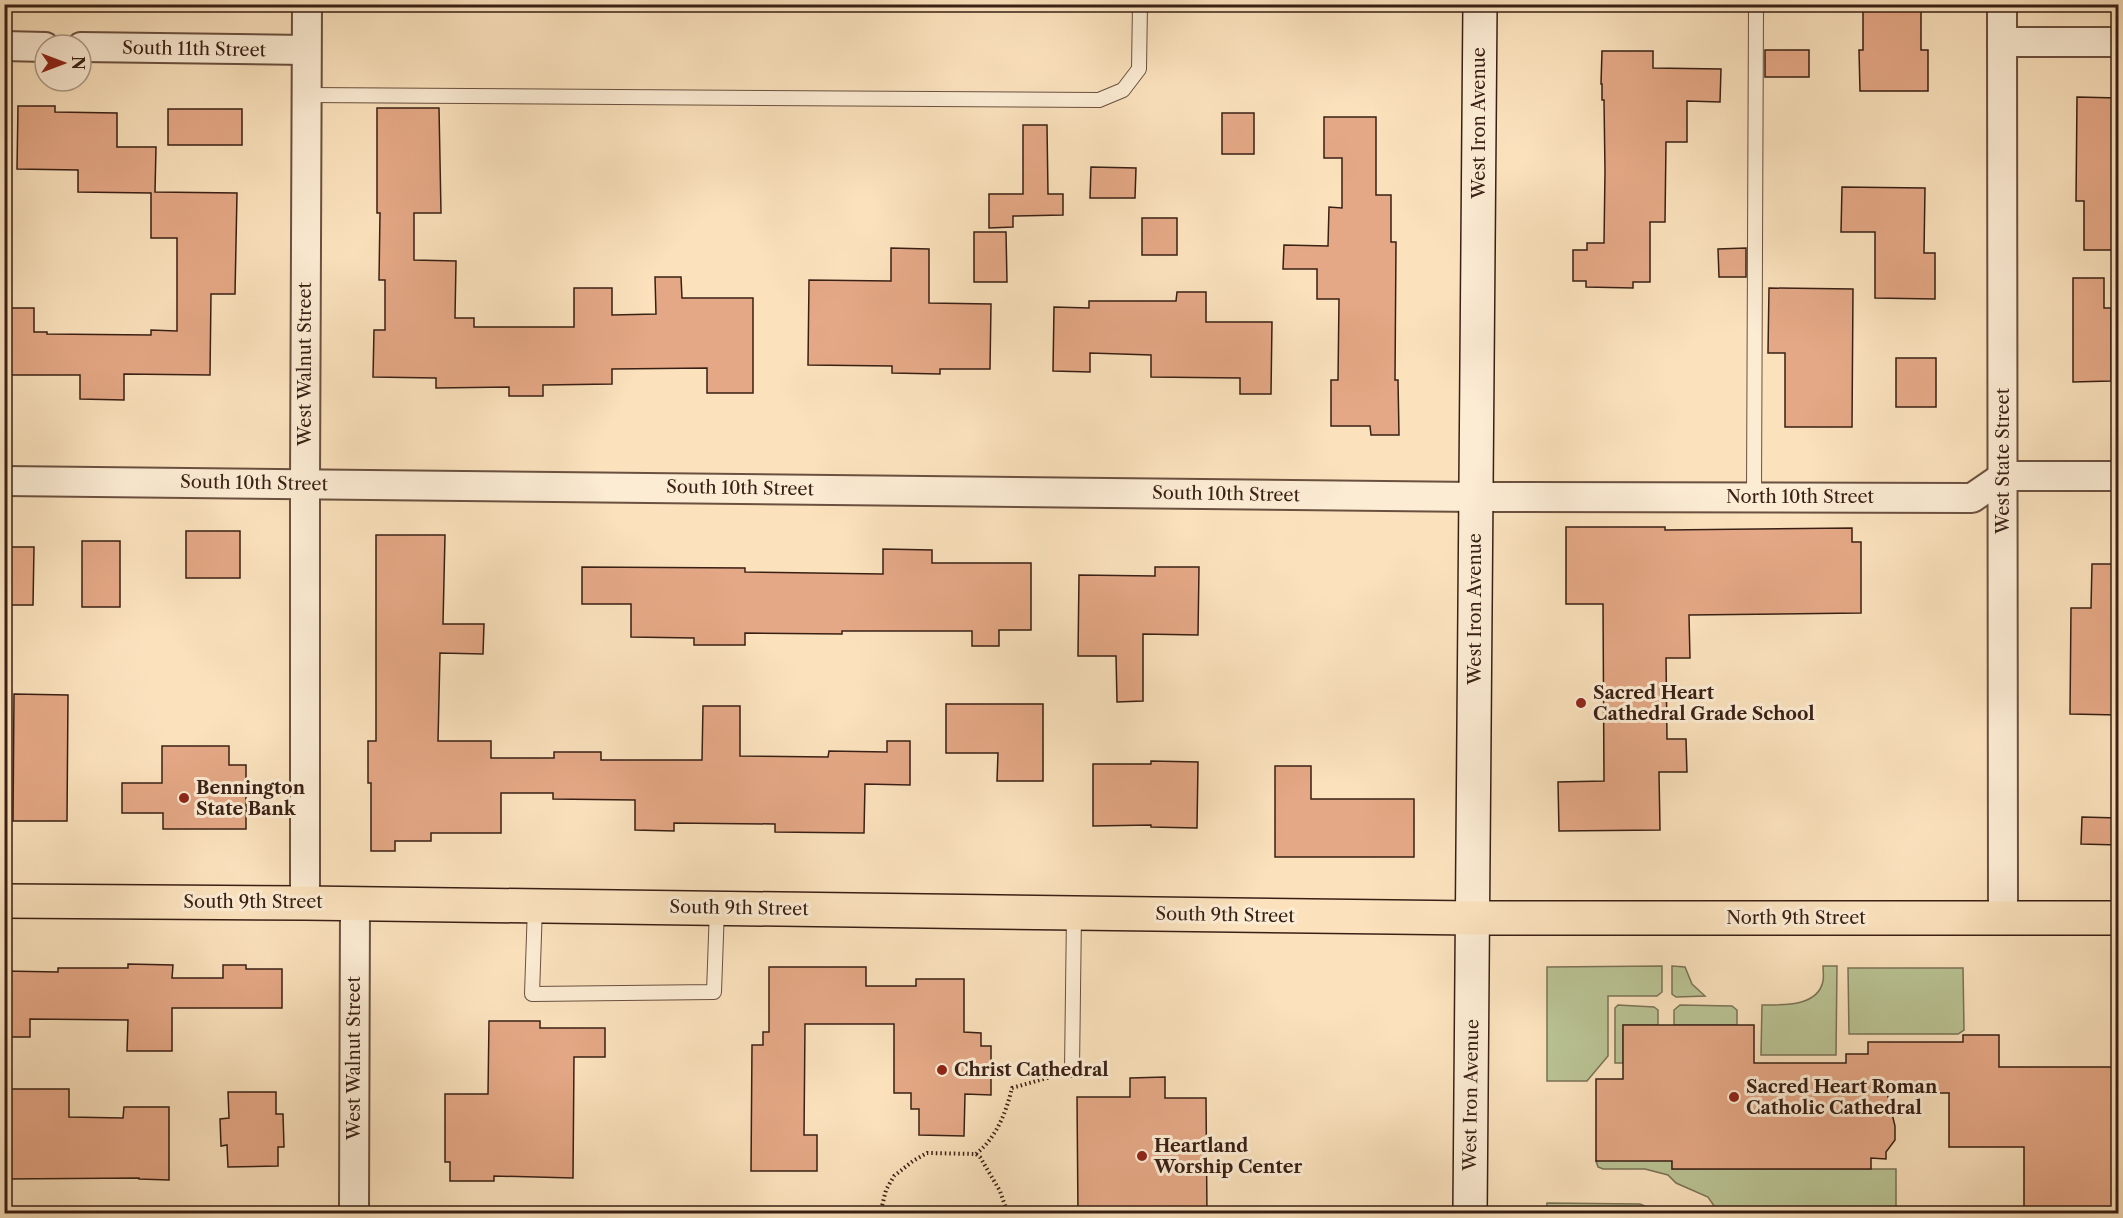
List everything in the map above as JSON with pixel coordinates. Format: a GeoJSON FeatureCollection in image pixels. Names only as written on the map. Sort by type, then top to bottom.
{"type":"FeatureCollection","features":[{"type":"Feature","properties":{"kind":"main road","name":"South 9th Street"},"geometry":{"type":"LineString","coordinates":[[4,900],[1473,918]]}},
{"type":"Feature","properties":{"kind":"main road","name":"North 9th Street"},"geometry":{"type":"LineString","coordinates":[[1473,918],[2118,918]]}},
{"type":"Feature","properties":{"kind":"street","name":"West Walnut Street"},"geometry":{"type":"LineString","coordinates":[[305,903],[304,484],[307,4]]}},
{"type":"Feature","properties":{"kind":"street","name":"West Iron Avenue"},"geometry":{"type":"LineString","coordinates":[[1470,1214],[1480,4]]}},
{"type":"Feature","properties":{"kind":"street","name":"West State Street"},"geometry":{"type":"LineString","coordinates":[[2002,4],[2003,917]]}},
{"type":"Feature","properties":{"kind":"street"},"geometry":{"type":"LineString","coordinates":[[2002,42],[2118,42]]}},
{"type":"Feature","properties":{"kind":"street"},"geometry":{"type":"LineString","coordinates":[[4,46],[33,47]]}},
{"type":"Feature","properties":{"kind":"street","name":"South 11th Street"},"geometry":{"type":"LineString","coordinates":[[93,47],[306,50]]}},
{"type":"Feature","properties":{"kind":"street","name":"North 10th Street"},"geometry":{"type":"LineString","coordinates":[[1476,496],[1972,498],[2004,476]]}},
{"type":"Feature","properties":{"kind":"street"},"geometry":{"type":"LineString","coordinates":[[2004,476],[2118,476]]}},
{"type":"Feature","properties":{"kind":"street","name":"South 10th Street"},"geometry":{"type":"LineString","coordinates":[[4,481],[1476,496]]}},
{"type":"Feature","properties":{"kind":"street","name":"West Walnut Street"},"geometry":{"type":"LineString","coordinates":[[354,1214],[355,903]]}},
{"type":"Feature","properties":{"kind":"lane"},"geometry":{"type":"LineString","coordinates":[[306,95],[1099,100],[1123,90],[1139,69],[1140,4]]}},
{"type":"Feature","properties":{"kind":"lane"},"geometry":{"type":"LineString","coordinates":[[1754,497],[1756,4]]}},
{"type":"Feature","properties":{"kind":"lane"},"geometry":{"type":"LineString","coordinates":[[536,906],[532,994],[714,992],[717,908]]}},
{"type":"Feature","properties":{"kind":"lane"},"geometry":{"type":"LineString","coordinates":[[1072,1070],[1074,913]]}},
{"type":"Feature","properties":{"kind":"path"},"geometry":{"type":"LineString","coordinates":[[975,1154],[987,1145],[1006,1111],[1012,1088],[1072,1070]]}},
{"type":"Feature","properties":{"kind":"path"},"geometry":{"type":"LineString","coordinates":[[880,1214],[886,1190],[894,1176],[927,1153],[975,1154],[980,1157],[988,1169],[1008,1214]]}},
{"type":"Feature","properties":{"kind":"green space"},"geometry":{"type":"Polygon","coordinates":[[[1662,966],[1662,992],[1657,996],[1608,996],[1608,1056],[1587,1081],[1547,1081],[1547,967],[1662,966]]]}},
{"type":"Feature","properties":{"kind":"green space"},"geometry":{"type":"Polygon","coordinates":[[[1672,966],[1685,967],[1692,984],[1705,996],[1676,997],[1672,994],[1672,966]]]}},
{"type":"Feature","properties":{"kind":"green space"},"geometry":{"type":"Polygon","coordinates":[[[1823,966],[1837,966],[1836,1055],[1761,1055],[1762,1005],[1798,1003],[1814,996],[1823,981],[1823,966]]]}},
{"type":"Feature","properties":{"kind":"green space"},"geometry":{"type":"Polygon","coordinates":[[[1848,968],[1963,968],[1964,1030],[1958,1034],[1849,1034],[1848,968]]]}},
{"type":"Feature","properties":{"kind":"green space"},"geometry":{"type":"Polygon","coordinates":[[[1618,1005],[1654,1007],[1658,1010],[1658,1025],[1623,1025],[1623,1063],[1615,1063],[1615,1008],[1618,1005]]]}},
{"type":"Feature","properties":{"kind":"green space"},"geometry":{"type":"Polygon","coordinates":[[[1680,1005],[1732,1006],[1737,1010],[1737,1025],[1674,1025],[1674,1010],[1680,1005]]]}},
{"type":"Feature","properties":{"kind":"green space"},"geometry":{"type":"Polygon","coordinates":[[[1672,1140],[1672,1169],[1896,1169],[1896,1213],[1719,1213],[1708,1197],[1676,1183],[1668,1175],[1645,1169],[1603,1169],[1598,1167],[1596,1161],[1672,1140]]]}},
{"type":"Feature","properties":{"kind":"green space"},"geometry":{"type":"Polygon","coordinates":[[[1547,1203],[1640,1204],[1661,1213],[1546,1213],[1547,1203]]]}},
{"type":"Feature","properties":{"kind":"building"},"geometry":{"type":"Polygon","coordinates":[[[1863,4],[1921,4],[1921,50],[1928,50],[1928,91],[1860,91],[1859,50],[1863,50],[1863,4]]]}},
{"type":"Feature","properties":{"kind":"building"},"geometry":{"type":"Polygon","coordinates":[[[1765,50],[1809,50],[1809,77],[1765,77],[1765,50]]]}},
{"type":"Feature","properties":{"kind":"building"},"geometry":{"type":"Polygon","coordinates":[[[1602,51],[1653,51],[1653,68],[1721,69],[1720,102],[1687,101],[1687,142],[1666,142],[1665,222],[1650,222],[1650,282],[1633,282],[1633,288],[1586,287],[1586,281],[1573,281],[1573,250],[1587,250],[1587,243],[1604,243],[1602,51]]]}},
{"type":"Feature","properties":{"kind":"building"},"geometry":{"type":"Polygon","coordinates":[[[2077,97],[2118,98],[2118,250],[2084,250],[2084,201],[2076,201],[2077,97]]]}},
{"type":"Feature","properties":{"kind":"building"},"geometry":{"type":"Polygon","coordinates":[[[18,106],[55,106],[55,112],[117,113],[117,147],[156,147],[155,192],[237,193],[235,294],[211,294],[210,375],[124,374],[124,400],[80,399],[80,375],[4,375],[4,308],[34,308],[34,332],[47,332],[47,334],[151,335],[151,330],[177,331],[177,238],[151,238],[151,193],[78,192],[78,170],[17,169],[18,106]]]}},
{"type":"Feature","properties":{"kind":"building"},"geometry":{"type":"Polygon","coordinates":[[[377,108],[439,108],[441,213],[414,213],[414,260],[456,261],[455,318],[474,318],[474,327],[574,327],[574,288],[612,288],[612,315],[656,314],[655,277],[681,277],[682,298],[753,298],[753,393],[707,393],[707,368],[612,369],[612,384],[543,385],[543,396],[509,396],[509,387],[436,388],[436,378],[373,377],[374,330],[385,330],[385,280],[379,280],[377,108]]]}},
{"type":"Feature","properties":{"kind":"building"},"geometry":{"type":"Polygon","coordinates":[[[168,109],[242,109],[242,145],[168,145],[168,109]]]}},
{"type":"Feature","properties":{"kind":"building"},"geometry":{"type":"Polygon","coordinates":[[[1222,113],[1254,113],[1254,154],[1222,154],[1222,113]]]}},
{"type":"Feature","properties":{"kind":"building"},"geometry":{"type":"Polygon","coordinates":[[[1324,117],[1376,117],[1376,195],[1391,195],[1391,242],[1396,242],[1395,380],[1398,380],[1399,435],[1371,435],[1370,426],[1331,426],[1331,380],[1338,380],[1339,299],[1317,299],[1317,269],[1283,269],[1284,245],[1328,246],[1329,207],[1342,208],[1342,158],[1324,158],[1324,117]]]}},
{"type":"Feature","properties":{"kind":"building"},"geometry":{"type":"Polygon","coordinates":[[[1023,125],[1047,125],[1048,194],[1063,194],[1063,215],[1013,216],[1013,227],[989,228],[989,194],[1023,194],[1023,125]]]}},
{"type":"Feature","properties":{"kind":"building"},"geometry":{"type":"Polygon","coordinates":[[[1091,167],[1136,168],[1135,198],[1090,198],[1091,167]]]}},
{"type":"Feature","properties":{"kind":"building"},"geometry":{"type":"Polygon","coordinates":[[[1842,187],[1925,188],[1924,253],[1935,253],[1935,299],[1875,298],[1875,232],[1841,232],[1842,187]]]}},
{"type":"Feature","properties":{"kind":"building"},"geometry":{"type":"Polygon","coordinates":[[[1142,218],[1177,218],[1177,255],[1142,255],[1142,218]]]}},
{"type":"Feature","properties":{"kind":"building"},"geometry":{"type":"Polygon","coordinates":[[[974,232],[1006,232],[1007,282],[974,282],[974,232]]]}},
{"type":"Feature","properties":{"kind":"building"},"geometry":{"type":"Polygon","coordinates":[[[891,248],[929,249],[929,303],[991,304],[990,369],[940,369],[940,374],[892,373],[892,366],[808,365],[809,280],[891,281],[891,248]]]}},
{"type":"Feature","properties":{"kind":"building"},"geometry":{"type":"Polygon","coordinates":[[[1746,248],[1746,277],[1719,277],[1718,249],[1746,248]]]}},
{"type":"Feature","properties":{"kind":"building"},"geometry":{"type":"Polygon","coordinates":[[[2073,278],[2104,278],[2104,308],[2111,308],[2111,381],[2073,382],[2073,278]]]}},
{"type":"Feature","properties":{"kind":"building"},"geometry":{"type":"Polygon","coordinates":[[[1769,288],[1853,289],[1852,427],[1785,427],[1785,353],[1768,353],[1769,288]]]}},
{"type":"Feature","properties":{"kind":"building"},"geometry":{"type":"Polygon","coordinates":[[[1177,292],[1206,292],[1206,322],[1272,322],[1271,394],[1240,394],[1240,378],[1151,377],[1151,355],[1090,353],[1090,372],[1053,371],[1054,307],[1089,308],[1089,301],[1176,301],[1177,292]]]}},
{"type":"Feature","properties":{"kind":"building"},"geometry":{"type":"Polygon","coordinates":[[[1896,358],[1936,358],[1936,407],[1896,407],[1896,358]]]}},
{"type":"Feature","properties":{"kind":"building"},"geometry":{"type":"Polygon","coordinates":[[[1566,527],[1665,527],[1665,530],[1852,528],[1852,542],[1861,542],[1861,613],[1689,615],[1690,658],[1666,658],[1667,739],[1686,739],[1687,772],[1659,772],[1660,830],[1559,831],[1558,782],[1604,781],[1603,604],[1566,604],[1566,527]]]}},
{"type":"Feature","properties":{"kind":"building"},"geometry":{"type":"Polygon","coordinates":[[[186,531],[240,531],[240,578],[186,578],[186,531]]]}},
{"type":"Feature","properties":{"kind":"building"},"geometry":{"type":"Polygon","coordinates":[[[376,535],[445,535],[443,624],[484,624],[483,654],[440,653],[438,741],[491,741],[491,758],[554,758],[554,752],[601,752],[601,760],[702,760],[703,706],[740,706],[740,756],[828,757],[829,751],[887,752],[887,741],[910,741],[910,785],[865,784],[864,833],[775,832],[775,824],[674,823],[674,831],[635,830],[635,800],[553,799],[553,793],[501,793],[501,833],[431,833],[431,841],[395,841],[395,851],[371,851],[371,783],[368,783],[368,741],[376,741],[376,535]]]}},
{"type":"Feature","properties":{"kind":"building"},"geometry":{"type":"Polygon","coordinates":[[[82,541],[120,541],[120,607],[82,607],[82,541]]]}},
{"type":"Feature","properties":{"kind":"building"},"geometry":{"type":"Polygon","coordinates":[[[4,547],[34,547],[33,605],[4,605],[4,547]]]}},
{"type":"Feature","properties":{"kind":"building"},"geometry":{"type":"Polygon","coordinates":[[[883,549],[932,550],[932,563],[1031,563],[1031,630],[999,630],[999,646],[972,646],[972,631],[842,631],[842,634],[745,633],[745,645],[694,645],[694,638],[631,637],[631,604],[582,604],[582,567],[745,568],[745,572],[883,574],[883,549]]]}},
{"type":"Feature","properties":{"kind":"building"},"geometry":{"type":"Polygon","coordinates":[[[2092,564],[2118,564],[2118,715],[2070,714],[2071,608],[2091,608],[2092,564]]]}},
{"type":"Feature","properties":{"kind":"building"},"geometry":{"type":"Polygon","coordinates":[[[1155,567],[1199,567],[1198,635],[1143,634],[1143,701],[1117,702],[1116,656],[1078,656],[1079,575],[1155,576],[1155,567]]]}},
{"type":"Feature","properties":{"kind":"building"},"geometry":{"type":"Polygon","coordinates":[[[14,694],[68,695],[67,821],[13,821],[14,694]]]}},
{"type":"Feature","properties":{"kind":"building"},"geometry":{"type":"Polygon","coordinates":[[[946,704],[1043,704],[1043,781],[997,781],[998,753],[946,753],[946,704]]]}},
{"type":"Feature","properties":{"kind":"building","name":"Bennington State Bank"},"geometry":{"type":"Polygon","coordinates":[[[162,746],[229,746],[229,765],[246,765],[246,829],[163,829],[163,813],[122,813],[122,783],[162,783],[162,746]]]}},
{"type":"Feature","properties":{"kind":"building"},"geometry":{"type":"Polygon","coordinates":[[[1151,761],[1198,762],[1197,828],[1151,827],[1151,825],[1093,826],[1093,764],[1151,764],[1151,761]]]}},
{"type":"Feature","properties":{"kind":"building"},"geometry":{"type":"Polygon","coordinates":[[[1275,766],[1311,766],[1311,799],[1414,799],[1414,857],[1275,857],[1275,766]]]}},
{"type":"Feature","properties":{"kind":"building"},"geometry":{"type":"Polygon","coordinates":[[[2082,817],[2118,818],[2118,845],[2081,844],[2082,817]]]}},
{"type":"Feature","properties":{"kind":"building"},"geometry":{"type":"Polygon","coordinates":[[[128,964],[173,965],[172,978],[223,978],[223,965],[246,965],[246,969],[282,969],[282,1008],[172,1008],[172,1051],[127,1051],[128,1020],[30,1019],[30,1037],[4,1037],[4,971],[58,972],[58,968],[128,968],[128,964]]]}},
{"type":"Feature","properties":{"kind":"building"},"geometry":{"type":"Polygon","coordinates":[[[769,967],[866,967],[866,986],[916,986],[916,979],[964,979],[964,1032],[981,1033],[981,1046],[991,1046],[991,1095],[965,1094],[964,1136],[919,1135],[919,1109],[911,1109],[911,1093],[894,1093],[894,1024],[805,1024],[804,1135],[817,1135],[817,1171],[751,1171],[752,1045],[763,1045],[763,1032],[769,1032],[769,967]]]}},
{"type":"Feature","properties":{"kind":"building"},"geometry":{"type":"Polygon","coordinates":[[[489,1021],[540,1021],[540,1028],[605,1028],[605,1057],[574,1057],[573,1178],[494,1176],[494,1181],[450,1181],[450,1162],[445,1162],[445,1094],[488,1094],[489,1021]]]}},
{"type":"Feature","properties":{"kind":"building","name":"Sacred Heart Roman Catholic Cathedral"},"geometry":{"type":"Polygon","coordinates":[[[1623,1025],[1754,1025],[1754,1063],[1846,1063],[1846,1054],[1868,1054],[1868,1042],[1963,1042],[1963,1035],[1999,1035],[1999,1067],[2118,1067],[2118,1214],[2024,1214],[2024,1147],[1949,1147],[1949,1093],[1887,1093],[1895,1126],[1895,1140],[1886,1152],[1886,1159],[1871,1158],[1871,1169],[1672,1169],[1672,1161],[1596,1161],[1596,1079],[1623,1079],[1623,1025]]]}},
{"type":"Feature","properties":{"kind":"building","name":"Heartland Worship Center"},"geometry":{"type":"Polygon","coordinates":[[[1165,1077],[1165,1098],[1206,1098],[1207,1214],[1078,1214],[1077,1097],[1130,1097],[1130,1078],[1165,1077]]]}},
{"type":"Feature","properties":{"kind":"building"},"geometry":{"type":"Polygon","coordinates":[[[4,1089],[69,1089],[69,1117],[123,1118],[124,1107],[169,1107],[169,1180],[139,1178],[4,1179],[4,1089]]]}},
{"type":"Feature","properties":{"kind":"building"},"geometry":{"type":"Polygon","coordinates":[[[228,1092],[276,1092],[276,1114],[283,1114],[284,1147],[278,1147],[278,1166],[228,1167],[227,1145],[221,1146],[220,1119],[229,1118],[228,1092]]]}},
{"type":"Feature","properties":{"kind":"place","name":"Sacred Heart Cathedral Grade School"},"geometry":{"type":"Point","coordinates":[1581,703]}},
{"type":"Feature","properties":{"kind":"place","name":"Bennington State Bank"},"geometry":{"type":"Point","coordinates":[184,798]}},
{"type":"Feature","properties":{"kind":"place","name":"Christ Cathedral"},"geometry":{"type":"Point","coordinates":[942,1070]}},
{"type":"Feature","properties":{"kind":"place","name":"Sacred Heart Roman Catholic Cathedral"},"geometry":{"type":"Point","coordinates":[1734,1097]}},
{"type":"Feature","properties":{"kind":"place","name":"Heartland Worship Center"},"geometry":{"type":"Point","coordinates":[1142,1156]}}]}
